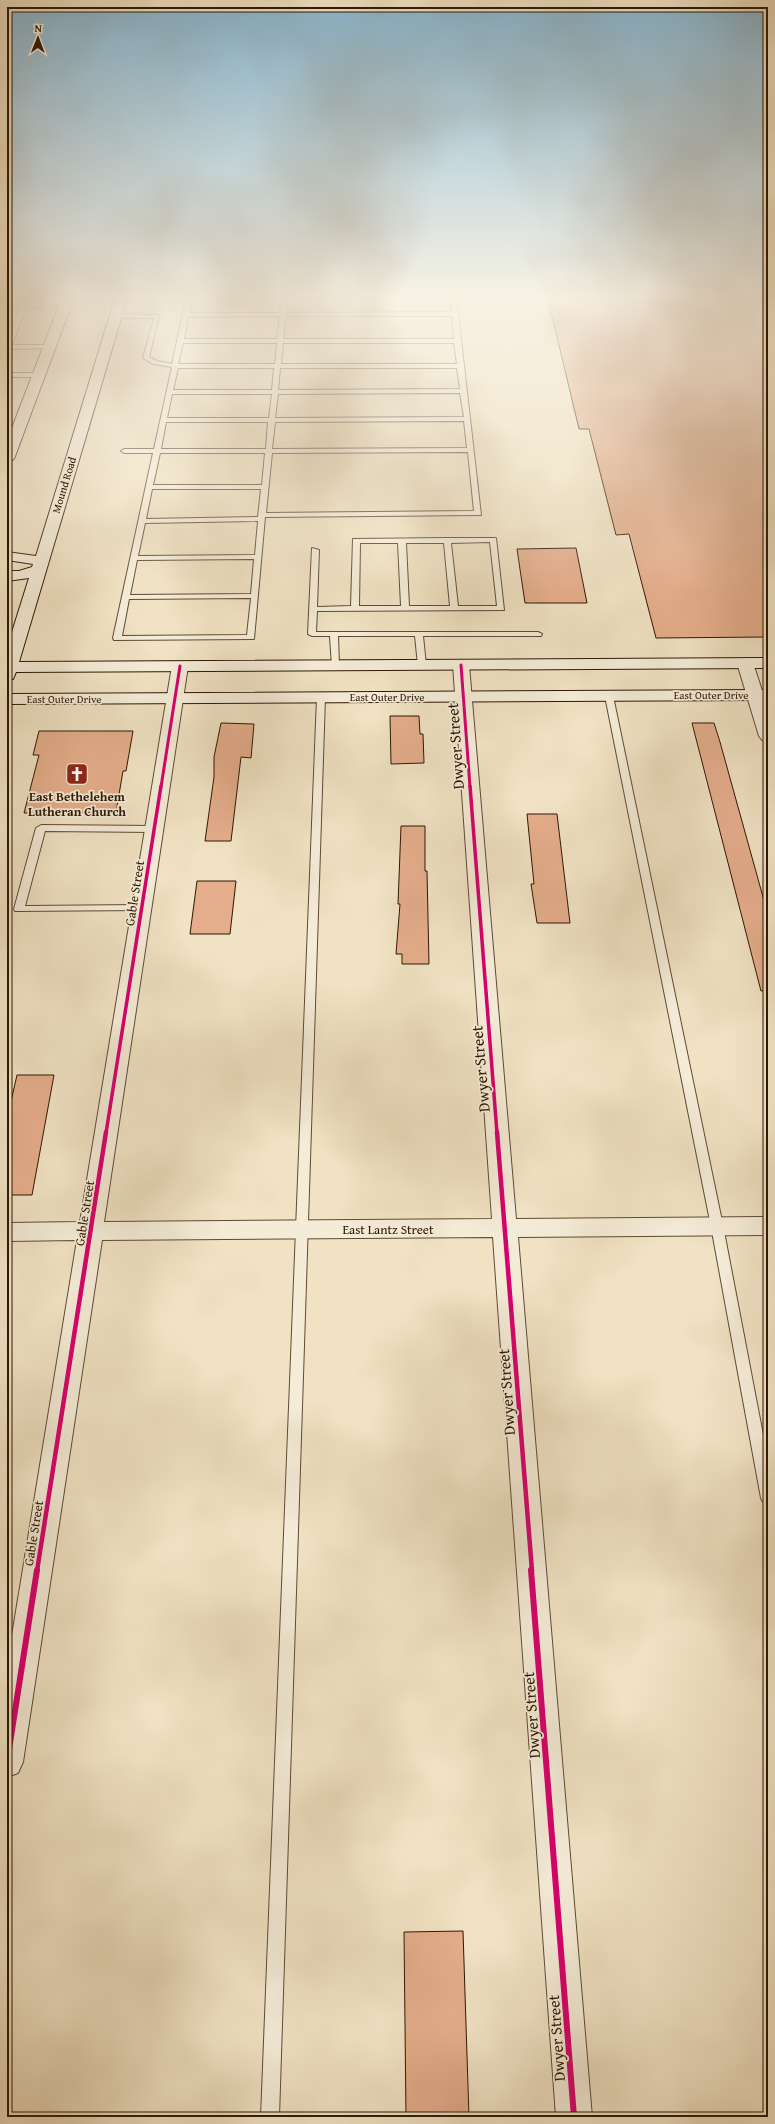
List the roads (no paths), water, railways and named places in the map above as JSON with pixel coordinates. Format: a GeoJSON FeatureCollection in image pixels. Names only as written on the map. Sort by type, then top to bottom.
{"type":"FeatureCollection","features":[{"type":"Feature","properties":{"kind":"main road"},"geometry":{"type":"LineString","coordinates":[[7,459],[12,431],[30,394]]}},
{"type":"Feature","properties":{"kind":"main road","name":"Mound Road"},"geometry":{"type":"LineString","coordinates":[[8,670],[13,639],[40,566],[92,394]]}},
{"type":"Feature","properties":{"kind":"main road"},"geometry":{"type":"LineString","coordinates":[[7,556],[40,566]]}},
{"type":"Feature","properties":{"kind":"main road"},"geometry":{"type":"LineString","coordinates":[[7,576],[20,576],[40,566]]}},
{"type":"Feature","properties":{"kind":"main road"},"geometry":{"type":"LineString","coordinates":[[745,663],[762,695],[768,736]]}},
{"type":"Feature","properties":{"kind":"main road"},"geometry":{"type":"LineString","coordinates":[[8,670],[59,667],[768,663]]}},
{"type":"Feature","properties":{"kind":"main road","name":"Dwyer Street"},"geometry":{"type":"LineString","coordinates":[[461,665],[574,2117]]}},
{"type":"Feature","properties":{"kind":"main road","name":"Gable Street"},"geometry":{"type":"LineString","coordinates":[[7,1762],[180,666]]}},
{"type":"Feature","properties":{"kind":"main road"},"geometry":{"type":"LineString","coordinates":[[51,699],[59,667]]}},
{"type":"Feature","properties":{"kind":"main road","name":"East Outer Drive"},"geometry":{"type":"LineString","coordinates":[[7,699],[762,695]]}},
{"type":"Feature","properties":{"kind":"main road","name":"East Lantz Street"},"geometry":{"type":"LineString","coordinates":[[7,1232],[768,1226]]}},
{"type":"Feature","properties":{"kind":"lane"},"geometry":{"type":"LineString","coordinates":[[170,394],[117,638],[251,637],[261,517],[274,394]]}},
{"type":"Feature","properties":{"kind":"lane"},"geometry":{"type":"LineString","coordinates":[[142,521],[478,513],[463,394]]}},
{"type":"Feature","properties":{"kind":"lane"},"geometry":{"type":"LineString","coordinates":[[164,420],[467,419]]}},
{"type":"Feature","properties":{"kind":"lane"},"geometry":{"type":"LineString","coordinates":[[124,451],[471,450]]}},
{"type":"Feature","properties":{"kind":"lane"},"geometry":{"type":"LineString","coordinates":[[150,487],[264,487]]}},
{"type":"Feature","properties":{"kind":"lane"},"geometry":{"type":"LineString","coordinates":[[447,540],[454,609]]}},
{"type":"Feature","properties":{"kind":"lane"},"geometry":{"type":"LineString","coordinates":[[312,609],[355,609],[405,609],[454,609],[501,608],[493,540],[356,541],[355,609]]}},
{"type":"Feature","properties":{"kind":"lane"},"geometry":{"type":"LineString","coordinates":[[402,541],[405,609]]}},
{"type":"Feature","properties":{"kind":"lane"},"geometry":{"type":"LineString","coordinates":[[315,550],[312,634],[538,634]]}},
{"type":"Feature","properties":{"kind":"lane"},"geometry":{"type":"LineString","coordinates":[[134,558],[258,557]]}},
{"type":"Feature","properties":{"kind":"lane"},"geometry":{"type":"LineString","coordinates":[[126,597],[255,596]]}},
{"type":"Feature","properties":{"kind":"lane"},"geometry":{"type":"LineString","coordinates":[[334,634],[335,665]]}},
{"type":"Feature","properties":{"kind":"lane"},"geometry":{"type":"LineString","coordinates":[[419,634],[422,665]]}},
{"type":"Feature","properties":{"kind":"lane"},"geometry":{"type":"LineString","coordinates":[[610,696],[717,1226],[768,1498]]}},
{"type":"Feature","properties":{"kind":"lane"},"geometry":{"type":"LineString","coordinates":[[270,2117],[304,1230],[321,697]]}},
{"type":"Feature","properties":{"kind":"lane"},"geometry":{"type":"LineString","coordinates":[[142,908],[19,909],[41,828],[154,829]]}},
{"type":"Feature","properties":{"kind":"place","name":"East Bethelehem Lutheran Church"},"geometry":{"type":"Point","coordinates":[77,774]}}]}
